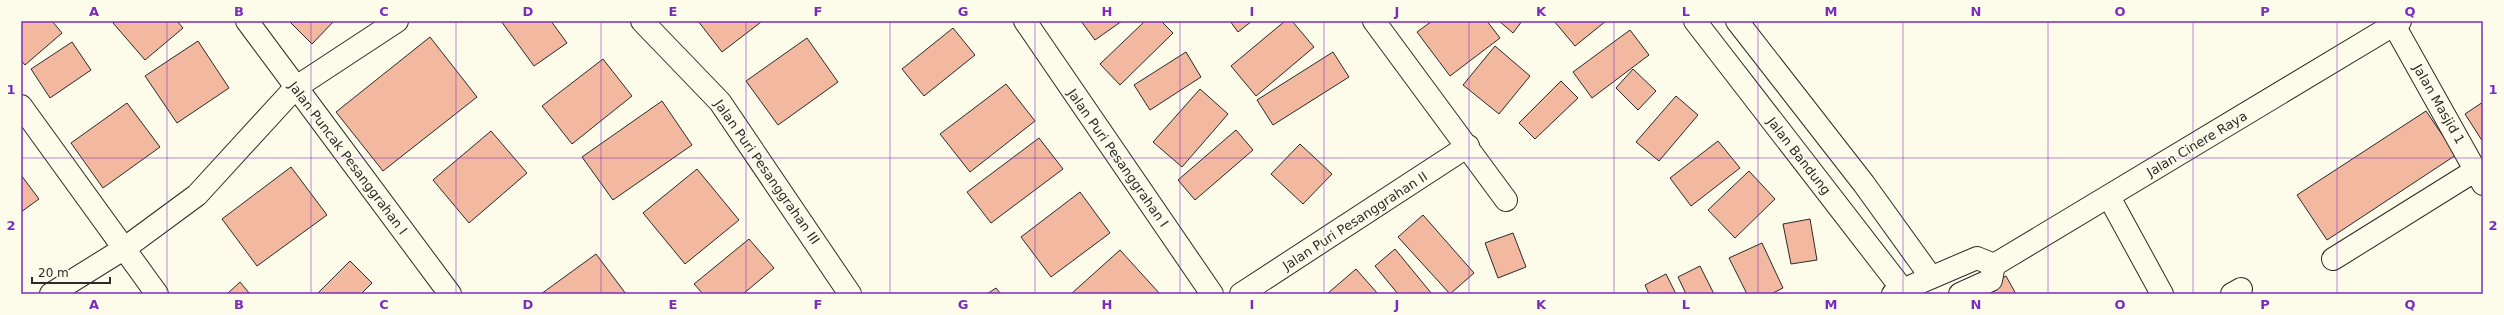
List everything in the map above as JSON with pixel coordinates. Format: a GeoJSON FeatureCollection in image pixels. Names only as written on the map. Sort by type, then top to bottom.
{"type":"FeatureCollection","features":[{"type":"Feature","properties":{"kind":"street","name":"Jalan Puncak Pesanggrahan I"},"geometry":{"type":"LineString","coordinates":[[247,21],[295,88],[450,294]]}},
{"type":"Feature","properties":{"kind":"street"},"geometry":{"type":"LineString","coordinates":[[51,294],[125,248],[197,195],[295,88],[397,21]]}},
{"type":"Feature","properties":{"kind":"street","name":"Jalan Puri Pesanggrahan III"},"geometry":{"type":"LineString","coordinates":[[642,21],[720,102],[850,294]]}},
{"type":"Feature","properties":{"kind":"street","name":"Jalan Puri Pesanggrahan I"},"geometry":{"type":"LineString","coordinates":[[1025,21],[1212,294]]}},
{"type":"Feature","properties":{"kind":"street"},"geometry":{"type":"LineString","coordinates":[[1375,21],[1468,146],[1506,200]]}},
{"type":"Feature","properties":{"kind":"street","name":"Jalan Bandung"},"geometry":{"type":"LineString","coordinates":[[1695,21],[1898,292]]}},
{"type":"Feature","properties":{"kind":"street"},"geometry":{"type":"LineString","coordinates":[[1737,21],[1864,184],[1932,277]]}},
{"type":"Feature","properties":{"kind":"street","name":"Jalan Masjid 1"},"geometry":{"type":"LineString","coordinates":[[2397,23],[2479,177]]}},
{"type":"Feature","properties":{"kind":"street","name":"Jalan Cinere Raya"},"geometry":{"type":"LineString","coordinates":[[1994,265],[2397,23]]}},
{"type":"Feature","properties":{"kind":"street"},"geometry":{"type":"LineString","coordinates":[[21,106],[157,294]]}},
{"type":"Feature","properties":{"kind":"street","name":"Jalan Puri Pesanggrahan II"},"geometry":{"type":"LineString","coordinates":[[1241,294],[1468,146]]}},
{"type":"Feature","properties":{"kind":"street"},"geometry":{"type":"LineString","coordinates":[[2333,259],[2479,177]]}},
{"type":"Feature","properties":{"kind":"street"},"geometry":{"type":"LineString","coordinates":[[2109,197],[2162,294]]}},
{"type":"Feature","properties":{"kind":"street"},"geometry":{"type":"LineString","coordinates":[[1898,292],[1977,258],[1994,265],[1991,280],[1960,294]]}},
{"type":"Feature","properties":{"kind":"building"},"geometry":{"type":"Polygon","coordinates":[[[21,21],[52,21],[62,33],[25,65],[21,60],[21,21]]]}},
{"type":"Feature","properties":{"kind":"building"},"geometry":{"type":"Polygon","coordinates":[[[116,21],[177,21],[183,28],[145,60],[113,23],[116,21]]]}},
{"type":"Feature","properties":{"kind":"building"},"geometry":{"type":"Polygon","coordinates":[[[289,21],[334,21],[312,44],[289,21]]]}},
{"type":"Feature","properties":{"kind":"building"},"geometry":{"type":"Polygon","coordinates":[[[501,21],[551,21],[567,43],[534,66],[501,21]]]}},
{"type":"Feature","properties":{"kind":"building"},"geometry":{"type":"Polygon","coordinates":[[[698,21],[760,21],[761,22],[722,52],[698,21]]]}},
{"type":"Feature","properties":{"kind":"building"},"geometry":{"type":"Polygon","coordinates":[[[1081,21],[1122,21],[1095,40],[1081,21]]]}},
{"type":"Feature","properties":{"kind":"building"},"geometry":{"type":"Polygon","coordinates":[[[1145,21],[1161,21],[1173,33],[1120,85],[1100,64],[1145,21]]]}},
{"type":"Feature","properties":{"kind":"building"},"geometry":{"type":"Polygon","coordinates":[[[1230,21],[1252,21],[1238,32],[1230,21]]]}},
{"type":"Feature","properties":{"kind":"building"},"geometry":{"type":"Polygon","coordinates":[[[1285,21],[1292,21],[1314,47],[1256,96],[1231,66],[1285,21]]]}},
{"type":"Feature","properties":{"kind":"building"},"geometry":{"type":"Polygon","coordinates":[[[1432,21],[1487,21],[1500,38],[1450,76],[1417,32],[1432,21]]]}},
{"type":"Feature","properties":{"kind":"building"},"geometry":{"type":"Polygon","coordinates":[[[1499,21],[1522,21],[1513,33],[1499,21]]]}},
{"type":"Feature","properties":{"kind":"building"},"geometry":{"type":"Polygon","coordinates":[[[1554,21],[1606,21],[1575,46],[1554,21]]]}},
{"type":"Feature","properties":{"kind":"building"},"geometry":{"type":"Polygon","coordinates":[[[953,28],[975,55],[924,96],[902,69],[953,28]]]}},
{"type":"Feature","properties":{"kind":"building"},"geometry":{"type":"Polygon","coordinates":[[[1630,30],[1649,55],[1592,98],[1573,72],[1630,30]]]}},
{"type":"Feature","properties":{"kind":"building"},"geometry":{"type":"Polygon","coordinates":[[[430,37],[477,97],[383,171],[336,112],[430,37]]]}},
{"type":"Feature","properties":{"kind":"building"},"geometry":{"type":"Polygon","coordinates":[[[807,38],[838,82],[778,125],[746,81],[807,38]]]}},
{"type":"Feature","properties":{"kind":"building"},"geometry":{"type":"Polygon","coordinates":[[[198,41],[229,88],[177,123],[145,76],[198,41]]]}},
{"type":"Feature","properties":{"kind":"building"},"geometry":{"type":"Polygon","coordinates":[[[72,42],[91,70],[50,98],[31,69],[72,42]]]}},
{"type":"Feature","properties":{"kind":"building"},"geometry":{"type":"Polygon","coordinates":[[[1495,46],[1530,76],[1499,114],[1463,85],[1495,46]]]}},
{"type":"Feature","properties":{"kind":"building"},"geometry":{"type":"Polygon","coordinates":[[[1186,52],[1201,77],[1150,110],[1134,85],[1186,52]]]}},
{"type":"Feature","properties":{"kind":"building"},"geometry":{"type":"Polygon","coordinates":[[[1333,52],[1349,77],[1273,125],[1257,100],[1333,52]]]}},
{"type":"Feature","properties":{"kind":"building"},"geometry":{"type":"Polygon","coordinates":[[[603,59],[632,96],[572,144],[542,106],[603,59]]]}},
{"type":"Feature","properties":{"kind":"building"},"geometry":{"type":"Polygon","coordinates":[[[1633,69],[1656,91],[1638,110],[1616,88],[1633,69]]]}},
{"type":"Feature","properties":{"kind":"building"},"geometry":{"type":"Polygon","coordinates":[[[1561,81],[1578,98],[1535,139],[1519,123],[1561,81]]]}},
{"type":"Feature","properties":{"kind":"building"},"geometry":{"type":"Polygon","coordinates":[[[1006,84],[1035,121],[970,172],[940,134],[1006,84]]]}},
{"type":"Feature","properties":{"kind":"building"},"geometry":{"type":"Polygon","coordinates":[[[1200,89],[1228,114],[1182,167],[1153,142],[1200,89]]]}},
{"type":"Feature","properties":{"kind":"building"},"geometry":{"type":"Polygon","coordinates":[[[1676,96],[1698,115],[1659,161],[1636,142],[1676,96]]]}},
{"type":"Feature","properties":{"kind":"building"},"geometry":{"type":"Polygon","coordinates":[[[662,101],[692,145],[613,200],[582,157],[662,101]]]}},
{"type":"Feature","properties":{"kind":"building"},"geometry":{"type":"Polygon","coordinates":[[[2483,102],[2483,142],[2465,114],[2483,102]]]}},
{"type":"Feature","properties":{"kind":"building"},"geometry":{"type":"Polygon","coordinates":[[[127,103],[160,147],[103,188],[71,143],[127,103]]]}},
{"type":"Feature","properties":{"kind":"building"},"geometry":{"type":"Polygon","coordinates":[[[2426,111],[2456,155],[2327,240],[2297,195],[2426,111]]]}},
{"type":"Feature","properties":{"kind":"building"},"geometry":{"type":"Polygon","coordinates":[[[1236,130],[1253,150],[1195,200],[1178,180],[1236,130]]]}},
{"type":"Feature","properties":{"kind":"building"},"geometry":{"type":"Polygon","coordinates":[[[491,131],[527,173],[469,223],[433,180],[491,131]]]}},
{"type":"Feature","properties":{"kind":"building"},"geometry":{"type":"Polygon","coordinates":[[[1039,138],[1063,169],[991,223],[967,192],[1039,138]]]}},
{"type":"Feature","properties":{"kind":"building"},"geometry":{"type":"Polygon","coordinates":[[[1718,141],[1740,168],[1691,206],[1670,178],[1718,141]]]}},
{"type":"Feature","properties":{"kind":"building"},"geometry":{"type":"Polygon","coordinates":[[[1300,144],[1332,174],[1303,204],[1271,174],[1300,144]]]}},
{"type":"Feature","properties":{"kind":"building"},"geometry":{"type":"Polygon","coordinates":[[[291,167],[327,215],[257,266],[222,219],[291,167]]]}},
{"type":"Feature","properties":{"kind":"building"},"geometry":{"type":"Polygon","coordinates":[[[697,169],[739,220],[685,264],[643,213],[697,169]]]}},
{"type":"Feature","properties":{"kind":"building"},"geometry":{"type":"Polygon","coordinates":[[[1749,171],[1775,199],[1735,238],[1708,210],[1749,171]]]}},
{"type":"Feature","properties":{"kind":"building"},"geometry":{"type":"Polygon","coordinates":[[[21,175],[39,199],[21,212],[21,175]]]}},
{"type":"Feature","properties":{"kind":"building"},"geometry":{"type":"Polygon","coordinates":[[[1080,192],[1110,233],[1051,277],[1021,237],[1080,192]]]}},
{"type":"Feature","properties":{"kind":"building"},"geometry":{"type":"Polygon","coordinates":[[[1423,215],[1474,273],[1450,294],[1398,237],[1423,215]]]}},
{"type":"Feature","properties":{"kind":"building"},"geometry":{"type":"Polygon","coordinates":[[[1810,219],[1817,260],[1791,264],[1783,224],[1810,219]]]}},
{"type":"Feature","properties":{"kind":"building"},"geometry":{"type":"Polygon","coordinates":[[[1513,233],[1526,267],[1498,278],[1485,243],[1513,233]]]}},
{"type":"Feature","properties":{"kind":"building"},"geometry":{"type":"Polygon","coordinates":[[[749,239],[774,268],[743,294],[703,294],[694,284],[749,239]]]}},
{"type":"Feature","properties":{"kind":"building"},"geometry":{"type":"Polygon","coordinates":[[[1762,243],[1783,288],[1771,294],[1747,294],[1729,258],[1762,243]]]}},
{"type":"Feature","properties":{"kind":"building"},"geometry":{"type":"Polygon","coordinates":[[[1395,249],[1432,294],[1398,294],[1375,266],[1395,249]]]}},
{"type":"Feature","properties":{"kind":"building"},"geometry":{"type":"Polygon","coordinates":[[[1120,250],[1160,294],[1071,294],[1120,250]]]}},
{"type":"Feature","properties":{"kind":"building"},"geometry":{"type":"Polygon","coordinates":[[[596,254],[626,294],[541,294],[596,254]]]}},
{"type":"Feature","properties":{"kind":"building"},"geometry":{"type":"Polygon","coordinates":[[[350,261],[372,283],[361,294],[317,294],[350,261]]]}},
{"type":"Feature","properties":{"kind":"building"},"geometry":{"type":"Polygon","coordinates":[[[1700,266],[1714,294],[1686,294],[1678,277],[1700,266]]]}},
{"type":"Feature","properties":{"kind":"building"},"geometry":{"type":"Polygon","coordinates":[[[1356,269],[1378,294],[1327,294],[1356,269]]]}},
{"type":"Feature","properties":{"kind":"building"},"geometry":{"type":"Polygon","coordinates":[[[1666,274],[1676,294],[1649,294],[1645,285],[1666,274]]]}},
{"type":"Feature","properties":{"kind":"building"},"geometry":{"type":"Polygon","coordinates":[[[2006,276],[2016,294],[1973,294],[2006,276]]]}},
{"type":"Feature","properties":{"kind":"building"},"geometry":{"type":"Polygon","coordinates":[[[240,282],[250,294],[227,294],[240,282]]]}},
{"type":"Feature","properties":{"kind":"building"},"geometry":{"type":"Polygon","coordinates":[[[996,288],[1001,294],[987,294],[996,288]]]}}]}
